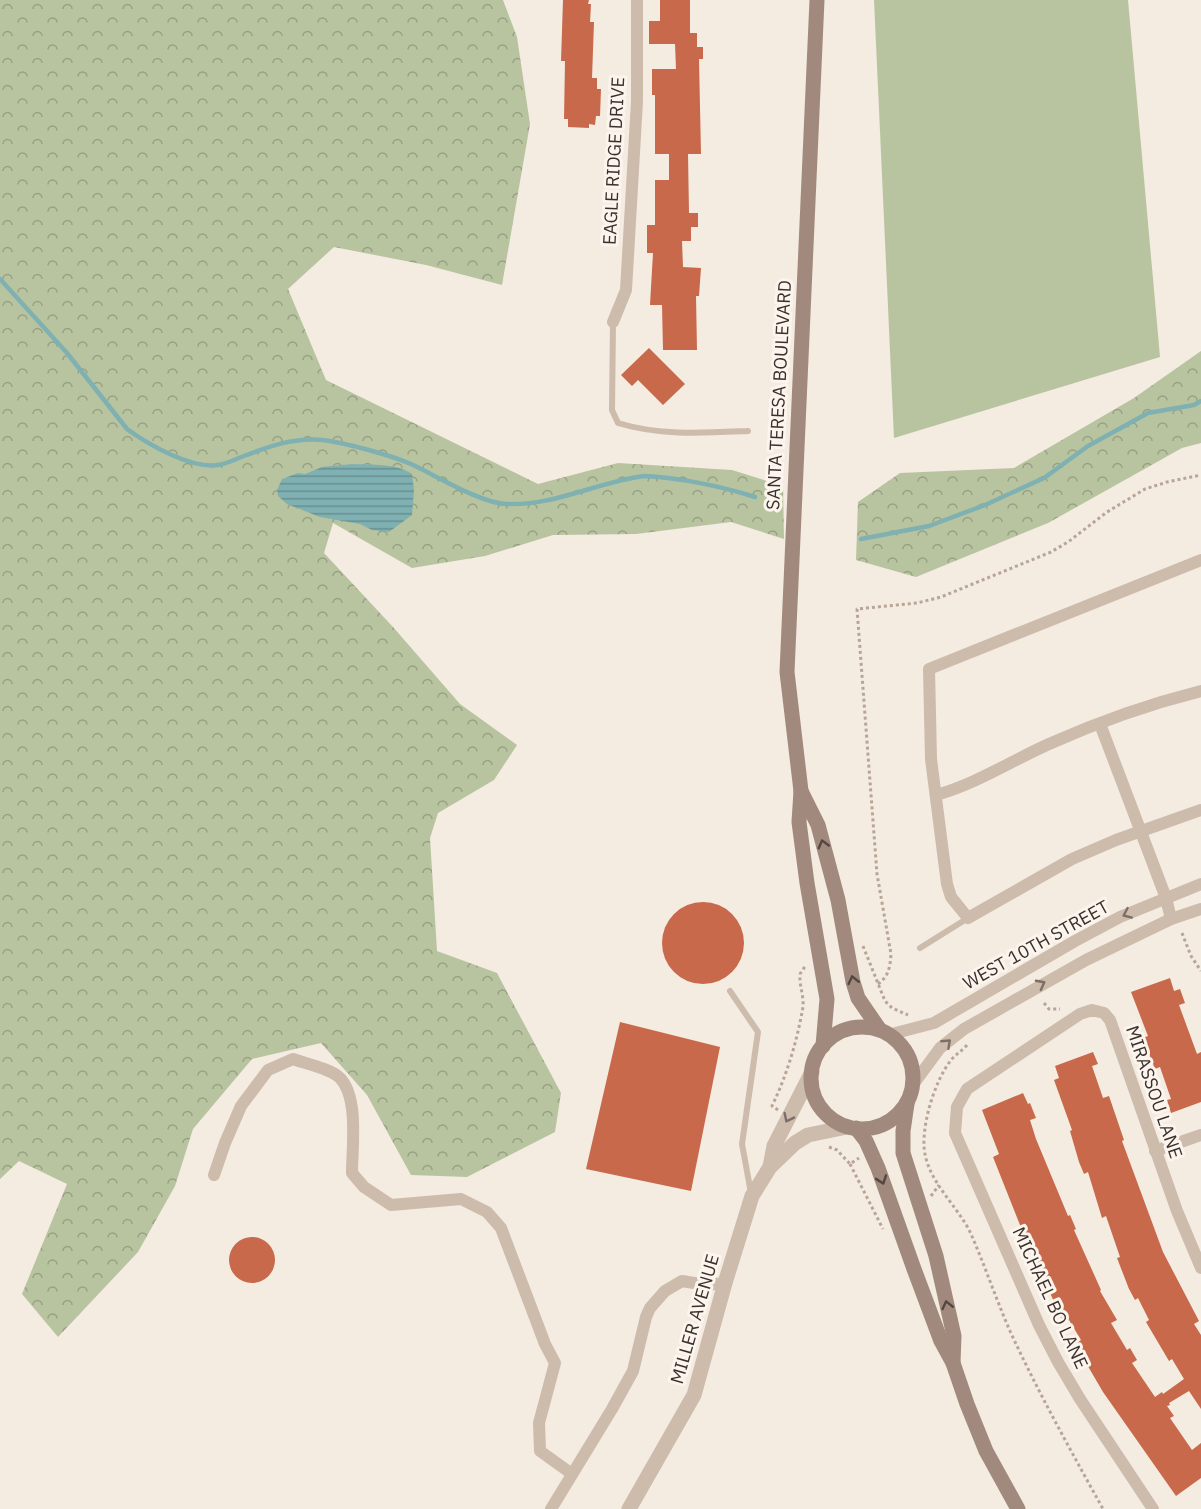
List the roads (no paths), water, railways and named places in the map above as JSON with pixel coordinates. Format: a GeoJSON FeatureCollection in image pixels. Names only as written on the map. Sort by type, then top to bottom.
{"type":"FeatureCollection","features":[{"type":"Feature","properties":{"kind":"main road","name":"SANTA TERESA BOULEVARD"},"geometry":{"type":"LineString","coordinates":[[817,0],[787,672],[801,791],[799,822],[827,999],[823,1046]]}},
{"type":"Feature","properties":{"kind":"main road","name":"SANTA TERESA BOULEVARD"},"geometry":{"type":"LineString","coordinates":[[801,791],[818,825],[838,900],[855,990],[861,1003],[884,1033]]}},
{"type":"Feature","properties":{"kind":"main road"},"geometry":{"type":"LineString","coordinates":[[953,1363],[954,1336],[936,1256],[903,1153],[903,1131],[910,1093],[911,1066],[908,1057],[896,1040],[884,1033],[862,1028],[845,1030],[829,1039],[818,1053],[812,1072],[814,1094],[819,1104],[834,1120],[851,1128],[866,1141],[941,1341],[953,1363],[986,1451],[1018,1509]]}},
{"type":"Feature","properties":{"kind":"main road"},"geometry":{"type":"LineString","coordinates":[[851,1128],[874,1128],[885,1124],[896,1116],[910,1093]]}},
{"type":"Feature","properties":{"kind":"street","name":"EAGLE RIDGE DRIVE"},"geometry":{"type":"LineString","coordinates":[[613,322],[626,290],[637,101],[637,0]]}},
{"type":"Feature","properties":{"kind":"street"},"geometry":{"type":"LineString","coordinates":[[1201,560],[929,669],[931,759],[947,884],[951,897],[968,918],[1072,859],[1140,831],[1201,810]]}},
{"type":"Feature","properties":{"kind":"street"},"geometry":{"type":"LineString","coordinates":[[936,795],[966,785],[1050,743],[1145,707],[1201,691]]}},
{"type":"Feature","properties":{"kind":"street"},"geometry":{"type":"LineString","coordinates":[[1100,724],[1166,898],[1171,919]]}},
{"type":"Feature","properties":{"kind":"street","name":"WEST 10TH STREET"},"geometry":{"type":"LineString","coordinates":[[884,1033],[934,1023],[1120,917],[1201,885]]}},
{"type":"Feature","properties":{"kind":"street","name":"WEST 10TH STREET"},"geometry":{"type":"LineString","coordinates":[[910,1093],[940,1048],[964,1029],[1086,960],[1171,919],[1201,909]]}},
{"type":"Feature","properties":{"kind":"street","name":"MIRASSOU LANE"},"geometry":{"type":"LineString","coordinates":[[967,1089],[1080,1014],[1092,1010],[1104,1012],[1110,1020],[1177,1211],[1201,1268]]}},
{"type":"Feature","properties":{"kind":"street"},"geometry":{"type":"LineString","coordinates":[[214,1175],[241,1106],[268,1070],[292,1059],[340,1077],[350,1095],[352,1173],[364,1187],[391,1206],[461,1199],[487,1212],[501,1228],[545,1344],[555,1363],[539,1423],[540,1451],[572,1474]]}},
{"type":"Feature","properties":{"kind":"street","name":"MILLER AVENUE"},"geometry":{"type":"LineString","coordinates":[[770,1167],[774,1146],[812,1072]]}},
{"type":"Feature","properties":{"kind":"street","name":"MICHAEL BO LANE"},"geometry":{"type":"LineString","coordinates":[[967,1089],[957,1107],[955,1132],[1039,1325],[1080,1399],[1153,1509]]}},
{"type":"Feature","properties":{"kind":"street","name":"MILLER AVENUE"},"geometry":{"type":"LineString","coordinates":[[629,1509],[694,1395],[752,1196],[770,1167],[795,1143],[808,1135],[851,1128]]}},
{"type":"Feature","properties":{"kind":"street"},"geometry":{"type":"LineString","coordinates":[[1155,1151],[1201,1135]]}},
{"type":"Feature","properties":{"kind":"street"},"geometry":{"type":"LineString","coordinates":[[551,1509],[633,1371],[650,1308],[665,1291],[682,1281],[706,1285],[725,1283]]}},
{"type":"Feature","properties":{"kind":"lane"},"geometry":{"type":"LineString","coordinates":[[613,322],[612,410],[618,423],[636,428],[688,433],[748,430]]}},
{"type":"Feature","properties":{"kind":"lane"},"geometry":{"type":"LineString","coordinates":[[920,948],[968,918]]}},
{"type":"Feature","properties":{"kind":"lane"},"geometry":{"type":"LineString","coordinates":[[730,991],[758,1032],[742,1144],[752,1196]]}},
{"type":"Feature","properties":{"kind":"water"},"geometry":{"type":"Polygon","coordinates":[[[352,464],[391,466],[412,474],[414,490],[412,515],[389,532],[372,530],[360,524],[320,517],[287,504],[278,496],[277,490],[282,479],[298,473],[305,474],[322,467],[352,464]]]}},
{"type":"Feature","properties":{"kind":"waterway"},"geometry":{"type":"LineString","coordinates":[[0,279],[67,353],[127,429],[183,460],[207,465],[221,464],[283,443],[313,439],[380,453],[411,464],[472,494],[497,503],[525,504],[559,498],[644,476],[700,483],[755,497]]}},
{"type":"Feature","properties":{"kind":"waterway"},"geometry":{"type":"LineString","coordinates":[[861,539],[929,526],[985,505],[1044,478],[1088,446],[1148,413],[1194,405],[1201,401]]}}]}
